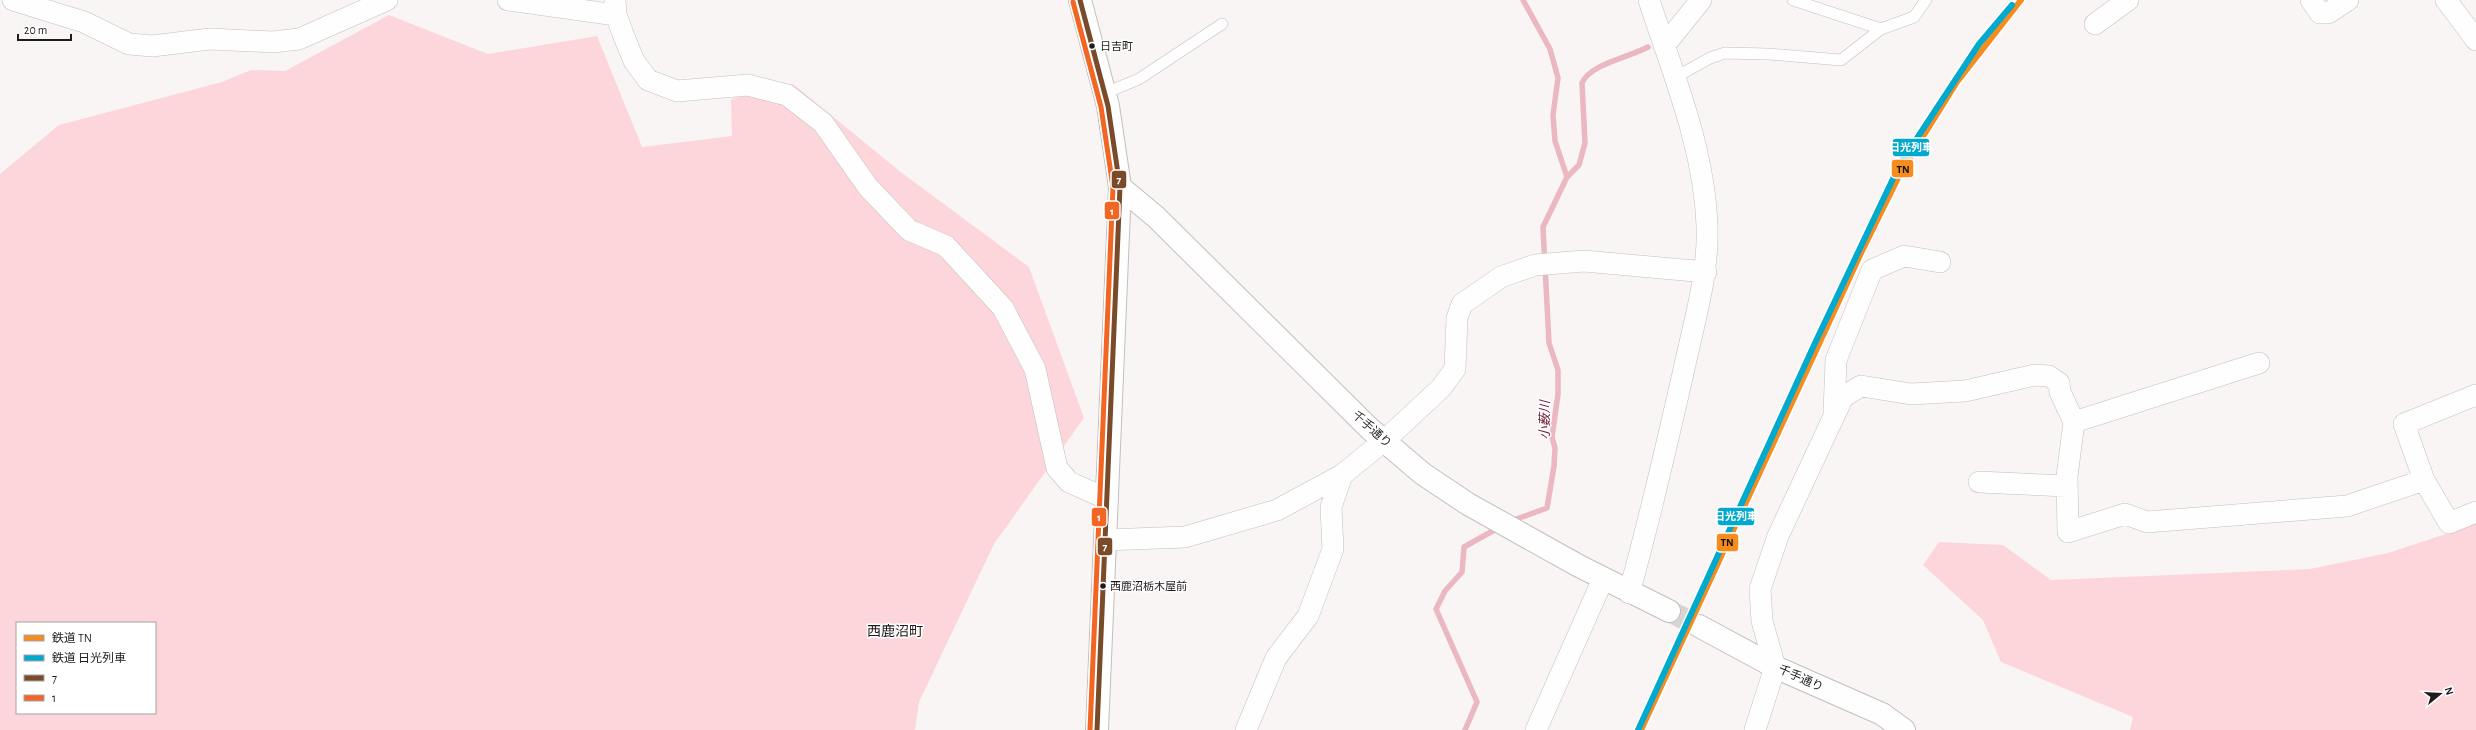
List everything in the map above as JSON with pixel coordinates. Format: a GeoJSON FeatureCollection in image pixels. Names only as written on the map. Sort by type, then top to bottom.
{"type":"FeatureCollection","features":[{"type":"Feature","properties":{"kind":"street"},"geometry":{"type":"LineString","coordinates":[[13,0],[84,22],[129,44],[152,46],[210,39],[273,42],[299,39],[387,0]]}},
{"type":"Feature","properties":{"kind":"street"},"geometry":{"type":"LineString","coordinates":[[508,0],[616,7],[634,61],[648,80],[677,91],[748,85],[787,95],[823,124],[868,187],[909,230],[946,246],[1003,308],[1035,369],[1057,468],[1069,482],[1107,499]]}},
{"type":"Feature","properties":{"kind":"street"},"geometry":{"type":"LineString","coordinates":[[1080,0],[1105,93],[1120,187],[1097,730]]}},
{"type":"Feature","properties":{"kind":"street"},"geometry":{"type":"LineString","coordinates":[[1629,593],[1650,518],[1706,272],[1708,225],[1700,161],[1649,0]]}},
{"type":"Feature","properties":{"kind":"street"},"geometry":{"type":"LineString","coordinates":[[1664,46],[1701,0]]}},
{"type":"Feature","properties":{"kind":"street"},"geometry":{"type":"LineString","coordinates":[[2095,24],[2128,0]]}},
{"type":"Feature","properties":{"kind":"street"},"geometry":{"type":"LineString","coordinates":[[2311,0],[2320,13],[2328,13],[2348,0]]}},
{"type":"Feature","properties":{"kind":"street"},"geometry":{"type":"LineString","coordinates":[[2446,0],[2476,40]]}},
{"type":"Feature","properties":{"kind":"street","name":"千手通り"},"geometry":{"type":"LineString","coordinates":[[1120,187],[1156,217],[1370,429],[1385,440],[1423,474],[1468,504],[1629,593],[1669,611]]}},
{"type":"Feature","properties":{"kind":"street"},"geometry":{"type":"LineString","coordinates":[[1833,417],[1836,394],[1836,360],[1872,270],[1904,256],[1940,262]]}},
{"type":"Feature","properties":{"kind":"street"},"geometry":{"type":"LineString","coordinates":[[1105,540],[1185,537],[1277,510],[1342,475],[1385,440],[1441,388],[1455,369],[1457,318],[1462,304],[1502,277],[1535,265],[1584,260],[1706,272]]}},
{"type":"Feature","properties":{"kind":"street"},"geometry":{"type":"LineString","coordinates":[[2074,422],[2260,363]]}},
{"type":"Feature","properties":{"kind":"street"},"geometry":{"type":"LineString","coordinates":[[1755,730],[1774,667],[1762,621],[1760,589],[1778,536],[1833,417],[1843,397],[1861,386],[1911,394],[1965,390],[2035,375],[2049,376],[2059,383],[2060,392],[2074,422],[2067,486],[2068,532],[2125,514],[2147,522],[2347,506],[2424,480]]}},
{"type":"Feature","properties":{"kind":"street"},"geometry":{"type":"LineString","coordinates":[[2476,395],[2404,424],[2424,480],[2449,523],[2476,512]]}},
{"type":"Feature","properties":{"kind":"street"},"geometry":{"type":"LineString","coordinates":[[1246,730],[1276,658],[1308,616],[1334,550],[1331,507],[1342,475]]}},
{"type":"Feature","properties":{"kind":"street"},"geometry":{"type":"LineString","coordinates":[[1979,482],[2067,486]]}},
{"type":"Feature","properties":{"kind":"street"},"geometry":{"type":"LineString","coordinates":[[1536,730],[1603,579]]}},
{"type":"Feature","properties":{"kind":"street","name":"千手通り"},"geometry":{"type":"LineString","coordinates":[[1699,626],[1774,667],[1882,714],[1904,730]]}},
{"type":"Feature","properties":{"kind":"lane"},"geometry":{"type":"LineString","coordinates":[[1793,0],[1881,29]]}},
{"type":"Feature","properties":{"kind":"lane"},"geometry":{"type":"LineString","coordinates":[[1674,78],[1710,58],[1725,53],[1768,54],[1841,60],[1881,29],[1914,17],[1926,0]]}},
{"type":"Feature","properties":{"kind":"lane"},"geometry":{"type":"LineString","coordinates":[[1105,93],[1139,79],[1222,24]]}},
{"type":"Feature","properties":{"kind":"shaded area"},"geometry":{"type":"Polygon","coordinates":[[[389,15],[488,54],[597,36],[642,147],[732,136],[731,99],[793,84],[902,173],[1029,267],[1084,418],[994,544],[919,702],[915,730],[0,730],[0,174],[59,125],[222,82],[251,70],[285,71],[389,15]]]}},
{"type":"Feature","properties":{"kind":"shaded area"},"geometry":{"type":"Polygon","coordinates":[[[2476,524],[2476,730],[2130,730],[2133,717],[2001,662],[1983,620],[1923,565],[1939,542],[2003,545],[2051,580],[2310,569],[2388,553],[2476,524]]]}},
{"type":"Feature","properties":{"kind":"waterway"},"geometry":{"type":"LineString","coordinates":[[1523,0],[1550,49],[1558,78],[1553,115],[1555,141],[1567,177]]}},
{"type":"Feature","properties":{"kind":"waterway","name":"小薮川"},"geometry":{"type":"LineString","coordinates":[[1511,521],[1547,508],[1554,466],[1555,448],[1552,437],[1558,394],[1558,370],[1549,343],[1543,227],[1567,177],[1579,165],[1585,143],[1582,83],[1586,76],[1602,66],[1648,47]]}},
{"type":"Feature","properties":{"kind":"waterway"},"geometry":{"type":"LineString","coordinates":[[1465,730],[1477,702],[1436,609],[1445,591],[1462,572],[1464,547],[1498,528]]}},
{"type":"Feature","properties":{"kind":"tunnel"},"geometry":{"type":"LineString","coordinates":[[1669,611],[1699,626]]}},
{"type":"Feature","properties":{"kind":"rail line","name":"TN"},"geometry":{"type":"LineString","coordinates":[[1641,730],[1861,253],[1902,170],[1957,82],[2021,0]]}},
{"type":"Feature","properties":{"kind":"rail line","name":"日光列車"},"geometry":{"type":"LineString","coordinates":[[1638,730],[1815,343],[1900,164],[1979,44],[2012,5]]}},
{"type":"Feature","properties":{"kind":"transit line","name":"7"},"geometry":{"type":"LineString","coordinates":[[1080,0],[1108,106],[1120,187],[1097,730]]}},
{"type":"Feature","properties":{"kind":"transit line","name":"1"},"geometry":{"type":"LineString","coordinates":[[1073,2],[1101,107],[1113,187],[1090,730]]}},
{"type":"Feature","properties":{"kind":"place","name":"日吉町"},"geometry":{"type":"Point","coordinates":[1092,46]}},
{"type":"Feature","properties":{"kind":"place","name":"西鹿沼栃木屋前"},"geometry":{"type":"Point","coordinates":[1103,586]}},
{"type":"Feature","properties":{"kind":"district","name":"西鹿沼町"},"geometry":{"type":"Point","coordinates":[895,631]}}]}
